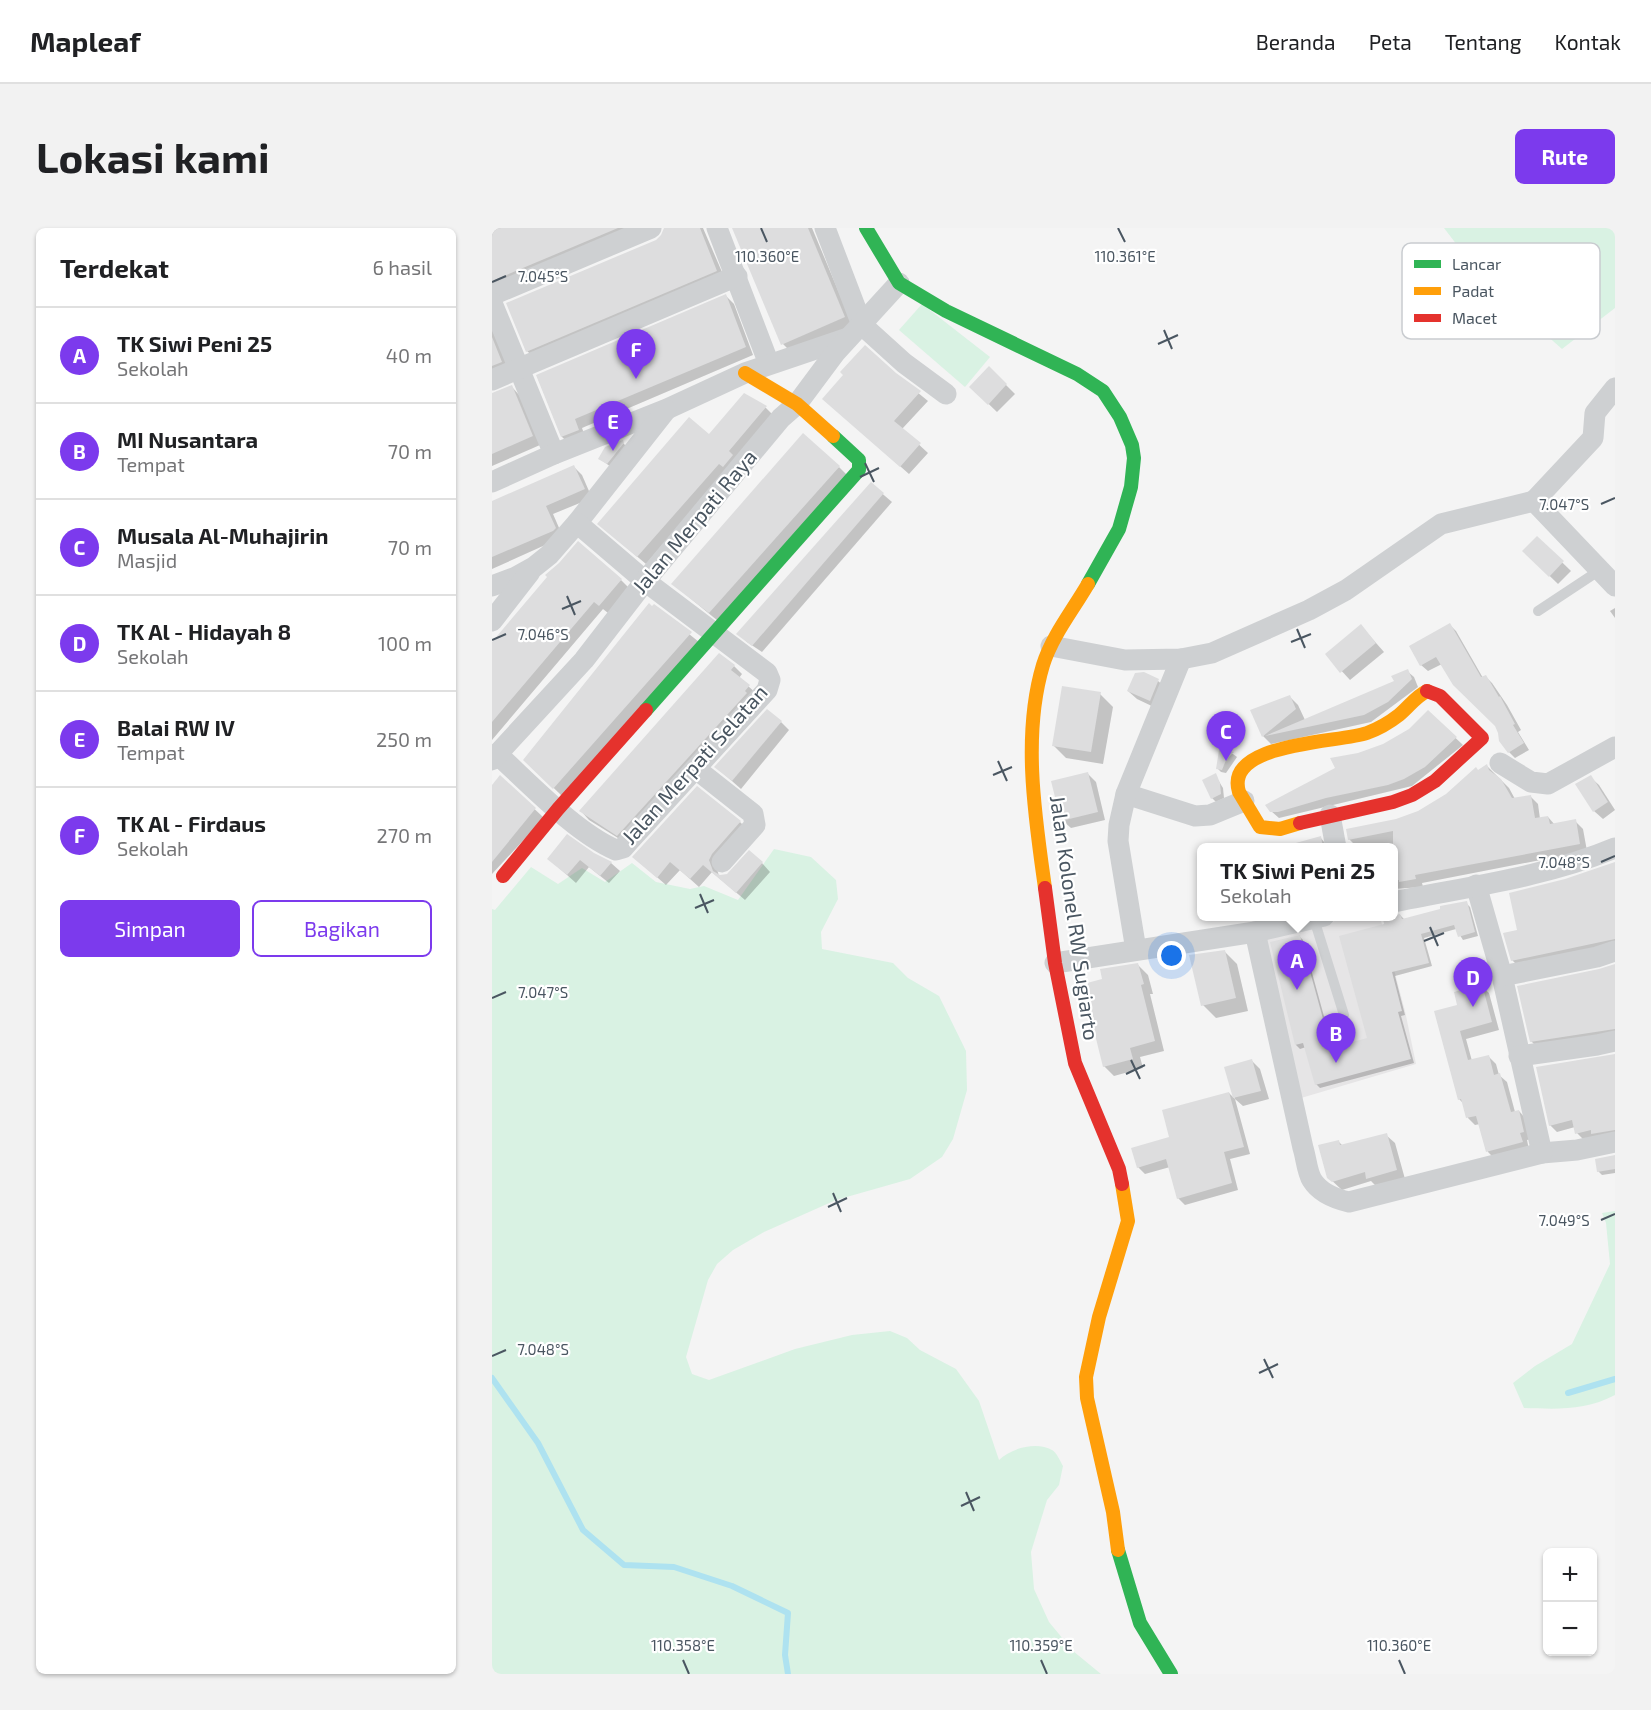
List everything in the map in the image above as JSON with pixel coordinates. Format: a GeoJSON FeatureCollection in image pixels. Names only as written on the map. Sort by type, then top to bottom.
{"type":"FeatureCollection","features":[{"type":"Feature","properties":{"kind":"main road"},"geometry":{"type":"LineString","coordinates":[[866,228],[898,283]]}},
{"type":"Feature","properties":{"kind":"main road","name":"Jalan Kolonel RW Sugiarto"},"geometry":{"type":"LineString","coordinates":[[898,283],[976,327],[1024,347],[1103,390],[1120,417],[1132,445],[1134,458],[1131,487],[1119,529],[1102,562],[1051,646],[1043,665],[1031,730],[1034,798],[1055,963],[1075,1063],[1119,1169],[1128,1221],[1089,1358],[1086,1377],[1087,1398],[1113,1512],[1124,1574],[1140,1623],[1171,1674]]}},
{"type":"Feature","properties":{"kind":"main road"},"geometry":{"type":"LineString","coordinates":[[503,876],[558,809],[860,470],[859,460],[797,404],[746,373]]}},
{"type":"Feature","properties":{"kind":"main road"},"geometry":{"type":"LineString","coordinates":[[1427,691],[1440,696],[1482,738],[1435,781],[1412,795],[1393,802],[1330,814],[1280,829],[1260,827],[1237,787],[1237,774],[1248,761],[1290,746],[1349,738],[1366,733],[1399,715],[1423,692],[1427,691]]}},
{"type":"Feature","properties":{"kind":"street"},"geometry":{"type":"LineString","coordinates":[[492,295],[651,228]]}},
{"type":"Feature","properties":{"kind":"street"},"geometry":{"type":"LineString","coordinates":[[717,228],[769,364]]}},
{"type":"Feature","properties":{"kind":"street"},"geometry":{"type":"LineString","coordinates":[[825,228],[855,331],[946,394]]}},
{"type":"Feature","properties":{"kind":"street"},"geometry":{"type":"LineString","coordinates":[[492,380],[737,276]]}},
{"type":"Feature","properties":{"kind":"street","name":"Jalan Merpati Raya"},"geometry":{"type":"LineString","coordinates":[[494,757],[584,660],[645,581],[781,418],[797,404],[855,331],[898,283]]}},
{"type":"Feature","properties":{"kind":"street"},"geometry":{"type":"LineString","coordinates":[[492,303],[554,454]]}},
{"type":"Feature","properties":{"kind":"street"},"geometry":{"type":"LineString","coordinates":[[492,482],[554,454],[667,409],[746,373],[855,331]]}},
{"type":"Feature","properties":{"kind":"street"},"geometry":{"type":"LineString","coordinates":[[1051,646],[1125,660],[1181,659],[1212,653],[1309,610],[1346,590],[1441,524],[1534,501],[1593,438],[1595,413],[1615,388]]}},
{"type":"Feature","properties":{"kind":"street"},"geometry":{"type":"LineString","coordinates":[[492,586],[516,577],[549,555],[577,524],[667,409]]}},
{"type":"Feature","properties":{"kind":"street"},"geometry":{"type":"LineString","coordinates":[[1534,501],[1615,586]]}},
{"type":"Feature","properties":{"kind":"street","name":"Jalan Merpati Selatan"},"geometry":{"type":"LineString","coordinates":[[494,757],[602,844],[616,850],[623,848],[770,684],[767,673],[645,581],[577,524]]}},
{"type":"Feature","properties":{"kind":"street"},"geometry":{"type":"LineString","coordinates":[[492,621],[534,567]]}},
{"type":"Feature","properties":{"kind":"street"},"geometry":{"type":"LineString","coordinates":[[1136,950],[1118,841],[1119,825],[1126,794],[1181,659]]}},
{"type":"Feature","properties":{"kind":"street"},"geometry":{"type":"LineString","coordinates":[[1500,763],[1531,782],[1548,783],[1615,747]]}},
{"type":"Feature","properties":{"kind":"street"},"geometry":{"type":"LineString","coordinates":[[696,769],[753,814],[755,825],[722,862]]}},
{"type":"Feature","properties":{"kind":"street"},"geometry":{"type":"LineString","coordinates":[[1126,794],[1195,816],[1210,815],[1244,801]]}},
{"type":"Feature","properties":{"kind":"street"},"geometry":{"type":"LineString","coordinates":[[1330,814],[1335,843]]}},
{"type":"Feature","properties":{"kind":"street"},"geometry":{"type":"LineString","coordinates":[[1398,901],[1551,869],[1615,848]]}},
{"type":"Feature","properties":{"kind":"street"},"geometry":{"type":"LineString","coordinates":[[1476,885],[1502,976],[1542,1153]]}},
{"type":"Feature","properties":{"kind":"street"},"geometry":{"type":"LineString","coordinates":[[1055,963],[1255,932],[1305,921]]}},
{"type":"Feature","properties":{"kind":"street"},"geometry":{"type":"LineString","coordinates":[[1255,932],[1312,1180],[1334,1198],[1349,1202],[1542,1153],[1577,1150],[1615,1142]]}},
{"type":"Feature","properties":{"kind":"street"},"geometry":{"type":"LineString","coordinates":[[1502,976],[1597,957],[1615,951]]}},
{"type":"Feature","properties":{"kind":"street"},"geometry":{"type":"LineString","coordinates":[[1519,1056],[1615,1041]]}},
{"type":"Feature","properties":{"kind":"lane"},"geometry":{"type":"LineString","coordinates":[[1538,611],[1599,570]]}},
{"type":"Feature","properties":{"kind":"lane"},"geometry":{"type":"LineString","coordinates":[[1320,921],[1344,1015]]}},
{"type":"Feature","properties":{"kind":"shaded area"},"geometry":{"type":"Polygon","coordinates":[[[1335,921],[1381,921],[1405,1011],[1416,1064],[1301,1098],[1258,939],[1335,921]]]}},
{"type":"Feature","properties":{"kind":"green space"},"geometry":{"type":"Polygon","coordinates":[[[1444,228],[1615,228],[1615,308],[1600,320],[1600,243],[1455,243],[1444,228]]]}},
{"type":"Feature","properties":{"kind":"green space"},"geometry":{"type":"Polygon","coordinates":[[[922,304],[990,357],[965,387],[899,330],[922,304]]]}},
{"type":"Feature","properties":{"kind":"green space"},"geometry":{"type":"Polygon","coordinates":[[[1551,339],[1575,339],[1562,349],[1551,339]]]}},
{"type":"Feature","properties":{"kind":"green space"},"geometry":{"type":"Polygon","coordinates":[[[774,849],[811,857],[836,880],[838,899],[821,932],[822,949],[893,963],[908,978],[939,996],[966,1051],[967,1090],[953,1139],[942,1157],[910,1179],[836,1200],[764,1232],[733,1250],[717,1264],[708,1280],[686,1357],[692,1374],[709,1380],[795,1349],[852,1335],[890,1331],[907,1338],[920,1350],[956,1369],[979,1401],[999,1460],[1017,1449],[1039,1446],[1054,1451],[1063,1466],[1059,1485],[1047,1500],[1031,1552],[1034,1589],[1049,1622],[1073,1651],[1101,1674],[492,1674],[492,909],[495,910],[531,867],[558,884],[582,868],[605,882],[632,863],[656,882],[690,889],[704,886],[738,900],[774,849]]]}},
{"type":"Feature","properties":{"kind":"green space"},"geometry":{"type":"Polygon","coordinates":[[[1615,1211],[1615,1395],[1582,1406],[1559,1409],[1524,1408],[1513,1383],[1535,1366],[1572,1344],[1610,1264],[1606,1223],[1602,1213],[1615,1211]]]}},
{"type":"Feature","properties":{"kind":"building"},"geometry":{"type":"Polygon","coordinates":[[[492,228],[618,228],[492,281],[492,228]]]}},
{"type":"Feature","properties":{"kind":"building"},"geometry":{"type":"Polygon","coordinates":[[[664,228],[700,228],[717,271],[526,352],[506,303],[656,240],[664,228]]]}},
{"type":"Feature","properties":{"kind":"building"},"geometry":{"type":"Polygon","coordinates":[[[732,228],[808,228],[845,317],[781,345],[732,228]]]}},
{"type":"Feature","properties":{"kind":"building"},"geometry":{"type":"Polygon","coordinates":[[[726,294],[746,347],[575,419],[579,430],[561,437],[536,375],[726,294]]]}},
{"type":"Feature","properties":{"kind":"building"},"geometry":{"type":"Polygon","coordinates":[[[492,337],[502,362],[492,366],[492,337]]]}},
{"type":"Feature","properties":{"kind":"building"},"geometry":{"type":"Polygon","coordinates":[[[865,345],[896,373],[921,391],[894,421],[921,443],[900,467],[822,399],[843,375],[840,372],[865,345]]]}},
{"type":"Feature","properties":{"kind":"building"},"geometry":{"type":"Polygon","coordinates":[[[989,366],[1007,384],[988,405],[969,387],[989,366]]]}},
{"type":"Feature","properties":{"kind":"building"},"geometry":{"type":"Polygon","coordinates":[[[512,385],[533,436],[492,454],[492,393],[512,385]]]}},
{"type":"Feature","properties":{"kind":"building"},"geometry":{"type":"Polygon","coordinates":[[[744,393],[767,406],[729,451],[733,455],[723,467],[719,464],[637,557],[597,524],[689,417],[709,434],[744,393]]]}},
{"type":"Feature","properties":{"kind":"building"},"geometry":{"type":"Polygon","coordinates":[[[803,433],[840,466],[709,613],[671,584],[803,433]]]}},
{"type":"Feature","properties":{"kind":"building"},"geometry":{"type":"Polygon","coordinates":[[[623,440],[624,443],[607,464],[598,459],[605,447],[623,440]]]}},
{"type":"Feature","properties":{"kind":"building"},"geometry":{"type":"Polygon","coordinates":[[[574,465],[585,489],[546,506],[556,528],[492,557],[492,501],[574,465]]]}},
{"type":"Feature","properties":{"kind":"building"},"geometry":{"type":"Polygon","coordinates":[[[871,482],[884,493],[752,646],[736,634],[871,482]]]}},
{"type":"Feature","properties":{"kind":"building"},"geometry":{"type":"Polygon","coordinates":[[[1537,536],[1564,561],[1549,577],[1522,551],[1537,536]]]}},
{"type":"Feature","properties":{"kind":"building"},"geometry":{"type":"Polygon","coordinates":[[[578,541],[622,579],[599,606],[594,602],[492,722],[492,642],[547,577],[545,575],[578,541]]]}},
{"type":"Feature","properties":{"kind":"building"},"geometry":{"type":"Polygon","coordinates":[[[649,603],[652,606],[654,604],[692,632],[553,789],[523,760],[649,603]]]}},
{"type":"Feature","properties":{"kind":"building"},"geometry":{"type":"Polygon","coordinates":[[[1450,623],[1481,677],[1486,675],[1500,696],[1524,743],[1508,753],[1499,741],[1495,726],[1453,685],[1436,657],[1420,666],[1409,646],[1450,623]]]}},
{"type":"Feature","properties":{"kind":"building"},"geometry":{"type":"Polygon","coordinates":[[[1361,624],[1376,643],[1340,673],[1325,654],[1361,624]]]}},
{"type":"Feature","properties":{"kind":"building"},"geometry":{"type":"Polygon","coordinates":[[[719,653],[735,665],[731,670],[750,685],[745,691],[747,693],[617,836],[579,811],[719,653]]]}},
{"type":"Feature","properties":{"kind":"building"},"geometry":{"type":"Polygon","coordinates":[[[1408,669],[1412,679],[1388,702],[1364,715],[1265,736],[1394,681],[1391,676],[1408,669]]]}},
{"type":"Feature","properties":{"kind":"building"},"geometry":{"type":"Polygon","coordinates":[[[1144,672],[1159,679],[1150,701],[1127,691],[1135,673],[1144,672]]]}},
{"type":"Feature","properties":{"kind":"building"},"geometry":{"type":"Polygon","coordinates":[[[1062,686],[1101,692],[1091,752],[1052,746],[1062,686]]]}},
{"type":"Feature","properties":{"kind":"building"},"geometry":{"type":"Polygon","coordinates":[[[1290,695],[1296,709],[1262,737],[1250,710],[1290,695]]]}},
{"type":"Feature","properties":{"kind":"building"},"geometry":{"type":"Polygon","coordinates":[[[767,709],[782,721],[732,781],[714,767],[767,709]]]}},
{"type":"Feature","properties":{"kind":"building"},"geometry":{"type":"Polygon","coordinates":[[[1428,710],[1457,737],[1425,767],[1388,785],[1326,798],[1278,812],[1270,812],[1265,805],[1335,768],[1330,758],[1358,753],[1383,744],[1409,729],[1428,710]]]}},
{"type":"Feature","properties":{"kind":"building"},"geometry":{"type":"Polygon","coordinates":[[[1219,750],[1234,752],[1226,760],[1222,770],[1216,769],[1219,750]]]}},
{"type":"Feature","properties":{"kind":"building"},"geometry":{"type":"Polygon","coordinates":[[[1487,764],[1489,770],[1501,779],[1512,798],[1531,795],[1535,818],[1548,816],[1550,824],[1576,819],[1580,844],[1415,875],[1416,879],[1399,882],[1398,843],[1393,843],[1393,831],[1348,840],[1346,829],[1396,819],[1418,811],[1446,794],[1476,767],[1478,770],[1487,764]]]}},
{"type":"Feature","properties":{"kind":"building"},"geometry":{"type":"Polygon","coordinates":[[[1088,772],[1098,812],[1061,821],[1051,781],[1088,772]]]}},
{"type":"Feature","properties":{"kind":"building"},"geometry":{"type":"Polygon","coordinates":[[[1216,773],[1221,794],[1211,799],[1202,780],[1216,773]]]}},
{"type":"Feature","properties":{"kind":"building"},"geometry":{"type":"Polygon","coordinates":[[[500,775],[536,808],[492,862],[492,785],[500,775]]]}},
{"type":"Feature","properties":{"kind":"building"},"geometry":{"type":"Polygon","coordinates":[[[1591,775],[1608,802],[1593,812],[1575,784],[1591,775]]]}},
{"type":"Feature","properties":{"kind":"building"},"geometry":{"type":"Polygon","coordinates":[[[697,786],[741,821],[712,854],[709,860],[713,871],[720,875],[727,874],[749,850],[763,862],[736,893],[703,865],[690,879],[670,862],[657,878],[632,857],[697,786]]]}},
{"type":"Feature","properties":{"kind":"building"},"geometry":{"type":"Polygon","coordinates":[[[567,834],[594,853],[612,862],[600,876],[580,860],[567,875],[547,859],[567,834]]]}},
{"type":"Feature","properties":{"kind":"building"},"geometry":{"type":"Polygon","coordinates":[[[1321,836],[1322,843],[1296,843],[1321,836]]]}},
{"type":"Feature","properties":{"kind":"building"},"geometry":{"type":"Polygon","coordinates":[[[1615,862],[1615,939],[1511,961],[1503,933],[1517,930],[1509,893],[1565,879],[1615,862]]]}},
{"type":"Feature","properties":{"kind":"building"},"geometry":{"type":"Polygon","coordinates":[[[1467,901],[1475,932],[1458,937],[1454,925],[1421,934],[1429,963],[1392,972],[1402,1011],[1398,1012],[1411,1059],[1315,1085],[1303,1043],[1295,1045],[1270,942],[1300,935],[1331,1048],[1367,1038],[1339,936],[1384,924],[1384,921],[1398,921],[1398,914],[1400,914],[1402,919],[1440,909],[1440,906],[1467,901]]]}},
{"type":"Feature","properties":{"kind":"building"},"geometry":{"type":"Polygon","coordinates":[[[1225,950],[1236,998],[1201,1006],[1189,955],[1225,950]]]}},
{"type":"Feature","properties":{"kind":"building"},"geometry":{"type":"Polygon","coordinates":[[[1138,963],[1155,1041],[1130,1048],[1133,1059],[1103,1067],[1087,1002],[1092,1001],[1087,983],[1102,979],[1100,969],[1138,963]]]}},
{"type":"Feature","properties":{"kind":"building"},"geometry":{"type":"Polygon","coordinates":[[[1615,964],[1615,1029],[1530,1042],[1517,986],[1615,964]]]}},
{"type":"Feature","properties":{"kind":"building"},"geometry":{"type":"Polygon","coordinates":[[[1482,984],[1492,1022],[1460,1031],[1468,1060],[1489,1055],[1494,1075],[1500,1073],[1511,1112],[1519,1110],[1524,1132],[1520,1133],[1523,1142],[1486,1152],[1476,1116],[1466,1118],[1461,1099],[1458,1100],[1434,1011],[1457,1005],[1454,992],[1482,984]]]}},
{"type":"Feature","properties":{"kind":"building"},"geometry":{"type":"Polygon","coordinates":[[[1615,1054],[1615,1130],[1591,1134],[1591,1130],[1575,1134],[1572,1120],[1549,1126],[1536,1067],[1615,1054]]]}},
{"type":"Feature","properties":{"kind":"building"},"geometry":{"type":"Polygon","coordinates":[[[1252,1059],[1261,1091],[1233,1098],[1224,1067],[1252,1059]]]}},
{"type":"Feature","properties":{"kind":"building"},"geometry":{"type":"Polygon","coordinates":[[[1229,1092],[1244,1147],[1224,1152],[1232,1183],[1177,1199],[1166,1159],[1137,1168],[1131,1148],[1169,1137],[1162,1110],[1229,1092]]]}},
{"type":"Feature","properties":{"kind":"building"},"geometry":{"type":"Polygon","coordinates":[[[1387,1133],[1397,1170],[1366,1179],[1365,1172],[1332,1182],[1327,1178],[1318,1145],[1339,1140],[1340,1145],[1387,1133]]]}},
{"type":"Feature","properties":{"kind":"building"},"geometry":{"type":"Polygon","coordinates":[[[1615,1155],[1615,1169],[1597,1172],[1595,1159],[1615,1155]]]}},
{"type":"Feature","properties":{"kind":"waterway"},"geometry":{"type":"LineString","coordinates":[[492,1378],[538,1443],[583,1530],[624,1565],[674,1567],[732,1586],[788,1613],[785,1655],[788,1674]]}},
{"type":"Feature","properties":{"kind":"waterway"},"geometry":{"type":"LineString","coordinates":[[1568,1393],[1615,1379]]}},
{"type":"Feature","properties":{"kind":"traffic: fast"},"geometry":{"type":"LineString","coordinates":[[866,228],[899,283],[946,311],[1077,374],[1103,391],[1120,417],[1132,445],[1134,458],[1131,487],[1119,529],[1088,584]]}},
{"type":"Feature","properties":{"kind":"traffic: fast"},"geometry":{"type":"LineString","coordinates":[[646,710],[859,470],[859,460],[833,436]]}},
{"type":"Feature","properties":{"kind":"traffic: fast"},"geometry":{"type":"LineString","coordinates":[[1118,1550],[1140,1623],[1171,1674]]}},
{"type":"Feature","properties":{"kind":"traffic: slow"},"geometry":{"type":"LineString","coordinates":[[745,373],[797,404],[833,436]]}},
{"type":"Feature","properties":{"kind":"traffic: slow"},"geometry":{"type":"LineString","coordinates":[[1045,888],[1034,805],[1033,719],[1047,654],[1063,623],[1088,584]]}},
{"type":"Feature","properties":{"kind":"traffic: slow"},"geometry":{"type":"LineString","coordinates":[[1300,823],[1280,829],[1260,827],[1239,792],[1239,776],[1249,763],[1265,754],[1286,748],[1367,733],[1395,718],[1427,691]]}},
{"type":"Feature","properties":{"kind":"traffic: slow"},"geometry":{"type":"LineString","coordinates":[[1118,1550],[1113,1512],[1087,1398],[1086,1377],[1099,1317],[1128,1221],[1122,1184]]}},
{"type":"Feature","properties":{"kind":"traffic: jam"},"geometry":{"type":"LineString","coordinates":[[1300,823],[1393,802],[1412,795],[1435,781],[1482,738],[1440,696],[1427,691]]}},
{"type":"Feature","properties":{"kind":"traffic: jam"},"geometry":{"type":"LineString","coordinates":[[503,876],[558,809],[646,710]]}},
{"type":"Feature","properties":{"kind":"traffic: jam"},"geometry":{"type":"LineString","coordinates":[[1045,888],[1055,963],[1075,1063],[1119,1169],[1122,1184]]}},
{"type":"Feature","properties":{"kind":"place","name":"TK Al - Firdaus"},"geometry":{"type":"Point","coordinates":[636,379]}},
{"type":"Feature","properties":{"kind":"place","name":"Balai RW IV"},"geometry":{"type":"Point","coordinates":[613,451]}},
{"type":"Feature","properties":{"kind":"place","name":"Musala Al-Muhajirin"},"geometry":{"type":"Point","coordinates":[1226,761]}},
{"type":"Feature","properties":{"kind":"place","name":"TK Siwi Peni 25"},"geometry":{"type":"Point","coordinates":[1297,990]}},
{"type":"Feature","properties":{"kind":"place","name":"TK Al - Hidayah 8"},"geometry":{"type":"Point","coordinates":[1473,1007]}},
{"type":"Feature","properties":{"kind":"place","name":"MI Nusantara"},"geometry":{"type":"Point","coordinates":[1336,1063]}}]}
